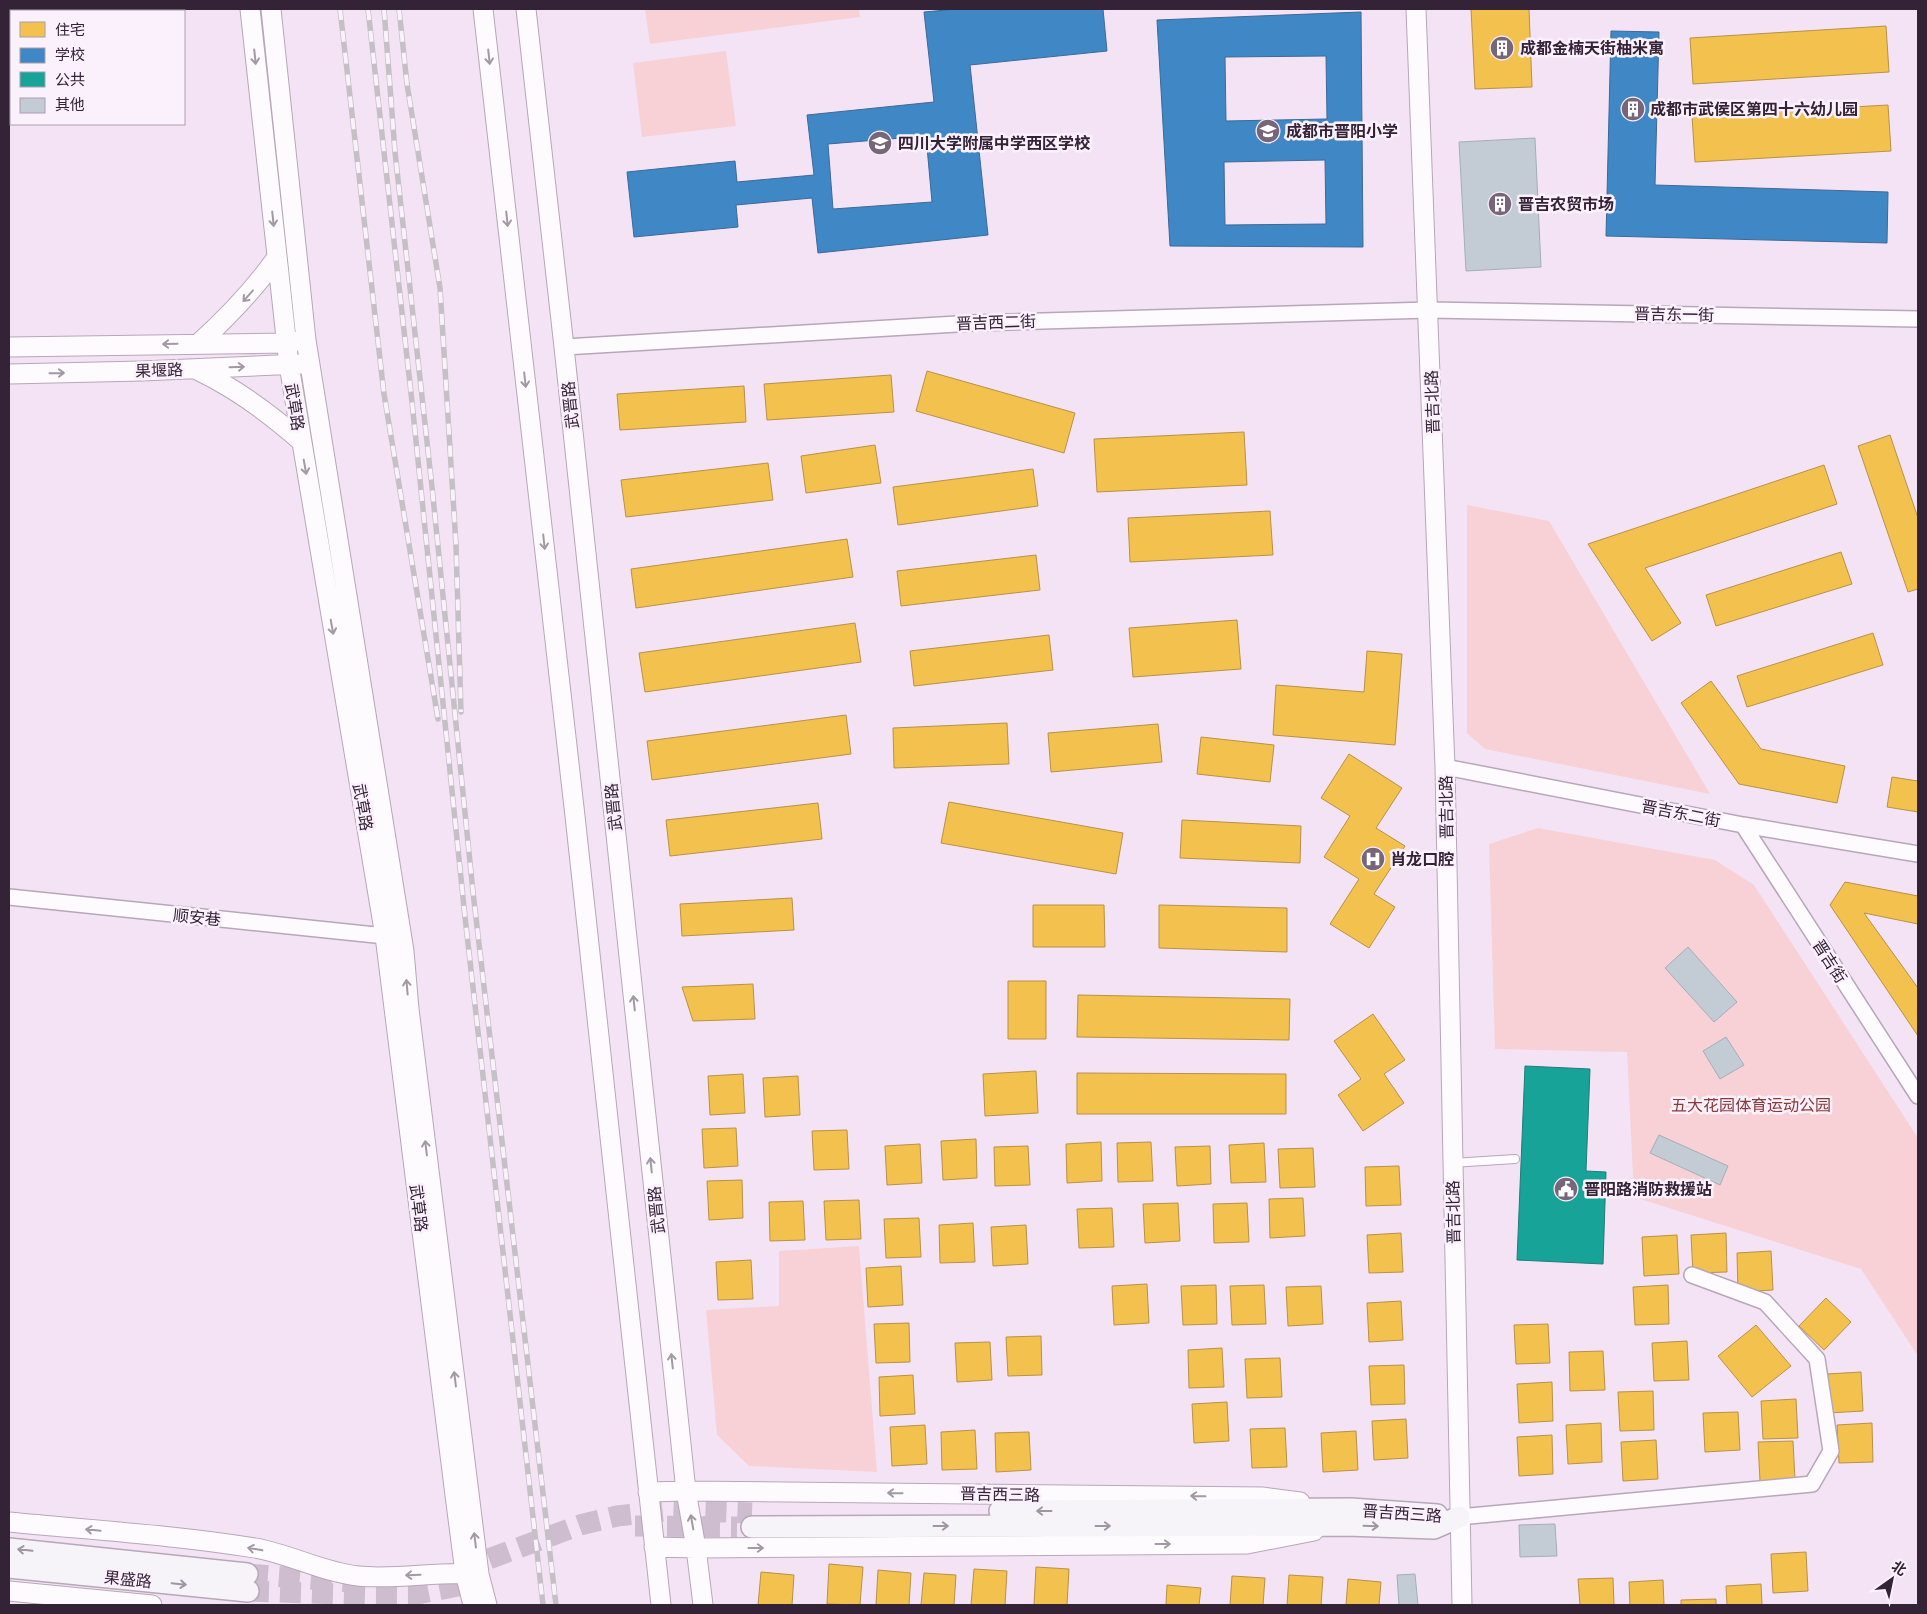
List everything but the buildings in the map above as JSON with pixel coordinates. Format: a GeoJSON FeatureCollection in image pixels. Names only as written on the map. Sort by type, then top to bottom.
{"type":"FeatureCollection","features":[{"type":"Feature","properties":{"kind":"main road","name":"晋吉西三路"},"geometry":{"type":"LineString","coordinates":[[752,1520],[1349,1517],[1434,1528],[1460,1518]]}},
{"type":"Feature","properties":{"kind":"main road","name":"果盛路"},"geometry":{"type":"LineString","coordinates":[[9,1549],[248,1583],[9,1568]]}},
{"type":"Feature","properties":{"kind":"street","name":"武草路"},"geometry":{"type":"LineString","coordinates":[[250,9],[288,365],[386,936],[472,1574],[487,1605]]}},
{"type":"Feature","properties":{"kind":"street","name":"武草路"},"geometry":{"type":"LineString","coordinates":[[271,9],[306,340],[404,951],[472,1574],[473,1605]]}},
{"type":"Feature","properties":{"kind":"street"},"geometry":{"type":"LineString","coordinates":[[483,9],[576,825],[661,1605]]}},
{"type":"Feature","properties":{"kind":"street","name":"武晋路"},"geometry":{"type":"LineString","coordinates":[[526,9],[564,347],[686,1491],[703,1605]]}},
{"type":"Feature","properties":{"kind":"street","name":"晋吉北路"},"geometry":{"type":"LineString","coordinates":[[1416,9],[1445,767],[1462,1605]]}},
{"type":"Feature","properties":{"kind":"street"},"geometry":{"type":"LineString","coordinates":[[198,344],[232,314],[257,285],[277,257]]}},
{"type":"Feature","properties":{"kind":"street","name":"晋吉西二街"},"geometry":{"type":"LineString","coordinates":[[564,347],[974,323],[1429,310]]}},
{"type":"Feature","properties":{"kind":"street","name":"晋吉东一街"},"geometry":{"type":"LineString","coordinates":[[1429,310],[1918,319]]}},
{"type":"Feature","properties":{"kind":"street","name":"果堰路"},"geometry":{"type":"LineString","coordinates":[[9,347],[286,343],[306,340]]}},
{"type":"Feature","properties":{"kind":"street","name":"果堰路"},"geometry":{"type":"LineString","coordinates":[[9,374],[196,369],[288,365],[310,362]]}},
{"type":"Feature","properties":{"kind":"street"},"geometry":{"type":"LineString","coordinates":[[196,369],[228,384],[271,414],[301,441]]}},
{"type":"Feature","properties":{"kind":"street","name":"晋吉东二街"},"geometry":{"type":"LineString","coordinates":[[1445,767],[1743,825],[1918,854]]}},
{"type":"Feature","properties":{"kind":"street","name":"晋吉街"},"geometry":{"type":"LineString","coordinates":[[1743,825],[1918,1096]]}},
{"type":"Feature","properties":{"kind":"street","name":"顺安巷"},"geometry":{"type":"LineString","coordinates":[[9,897],[386,936]]}},
{"type":"Feature","properties":{"kind":"street"},"geometry":{"type":"LineString","coordinates":[[1460,1518],[1812,1484],[1831,1452],[1818,1359],[1765,1302],[1692,1275]]}},
{"type":"Feature","properties":{"kind":"street","name":"晋吉西三路"},"geometry":{"type":"LineString","coordinates":[[648,1492],[1262,1497],[1349,1517]]}},
{"type":"Feature","properties":{"kind":"street","name":"晋吉西三路"},"geometry":{"type":"LineString","coordinates":[[654,1547],[1247,1544],[1349,1517]]}},
{"type":"Feature","properties":{"kind":"street"},"geometry":{"type":"LineString","coordinates":[[9,1522],[200,1540],[257,1549],[357,1576],[472,1574]]}},
{"type":"Feature","properties":{"kind":"street"},"geometry":{"type":"LineString","coordinates":[[9,1590],[152,1605]]}},
{"type":"Feature","properties":{"kind":"lane"},"geometry":{"type":"LineString","coordinates":[[1452,1163],[1515,1159]]}},
{"type":"Feature","properties":{"kind":"green space"},"geometry":{"type":"Polygon","coordinates":[[[645,9],[859,9],[860,17],[650,44],[645,9]]]}},
{"type":"Feature","properties":{"kind":"green space"},"geometry":{"type":"Polygon","coordinates":[[[726,51],[736,126],[642,137],[633,63],[726,51]]]}},
{"type":"Feature","properties":{"kind":"green space"},"geometry":{"type":"Polygon","coordinates":[[[1467,505],[1549,521],[1710,794],[1485,749],[1467,733],[1467,505]]]}},
{"type":"Feature","properties":{"kind":"green space","name":"五大花园体育运动公园"},"geometry":{"type":"Polygon","coordinates":[[[1538,828],[1715,860],[1754,885],[1918,1138],[1918,1356],[1861,1269],[1634,1197],[1627,1052],[1495,1049],[1489,844],[1538,828]]]}},
{"type":"Feature","properties":{"kind":"green space"},"geometry":{"type":"Polygon","coordinates":[[[859,1246],[877,1472],[749,1466],[717,1435],[706,1310],[779,1306],[779,1251],[859,1246]]]}},
{"type":"Feature","properties":{"kind":"tunnel"},"geometry":{"type":"LineString","coordinates":[[459,1570],[580,1525],[617,1516],[671,1510],[752,1513]]}},
{"type":"Feature","properties":{"kind":"tunnel"},"geometry":{"type":"LineString","coordinates":[[635,1526],[737,1527]]}},
{"type":"Feature","properties":{"kind":"tunnel"},"geometry":{"type":"LineString","coordinates":[[247,1574],[361,1583]]}},
{"type":"Feature","properties":{"kind":"tunnel"},"geometry":{"type":"LineString","coordinates":[[248,1591],[413,1595],[462,1585],[485,1576]]}},
{"type":"Feature","properties":{"kind":"railway"},"geometry":{"type":"LineString","coordinates":[[340,9],[384,394],[438,719]]}},
{"type":"Feature","properties":{"kind":"railway"},"geometry":{"type":"LineString","coordinates":[[368,9],[412,402],[465,917],[543,1605]]}},
{"type":"Feature","properties":{"kind":"railway"},"geometry":{"type":"LineString","coordinates":[[384,9],[395,152],[432,487],[473,892],[556,1605]]}},
{"type":"Feature","properties":{"kind":"railway"},"geometry":{"type":"LineString","coordinates":[[399,9],[407,84],[440,288],[456,545],[461,712]]}},
{"type":"Feature","properties":{"kind":"place","name":"成都金楠天街柚米寓"},"geometry":{"type":"Point","coordinates":[1502,48]}},
{"type":"Feature","properties":{"kind":"place","name":"成都市武侯区第四十六幼儿园"},"geometry":{"type":"Point","coordinates":[1633,109]}},
{"type":"Feature","properties":{"kind":"place","name":"成都市晋阳小学"},"geometry":{"type":"Point","coordinates":[1268,131]}},
{"type":"Feature","properties":{"kind":"place","name":"四川大学附属中学西区学校"},"geometry":{"type":"Point","coordinates":[880,143]}},
{"type":"Feature","properties":{"kind":"place","name":"晋吉农贸市场"},"geometry":{"type":"Point","coordinates":[1500,204]}},
{"type":"Feature","properties":{"kind":"place","name":"肖龙口腔"},"geometry":{"type":"Point","coordinates":[1373,859]}},
{"type":"Feature","properties":{"kind":"place","name":"晋阳路消防救援站"},"geometry":{"type":"Point","coordinates":[1566,1189]}}]}
